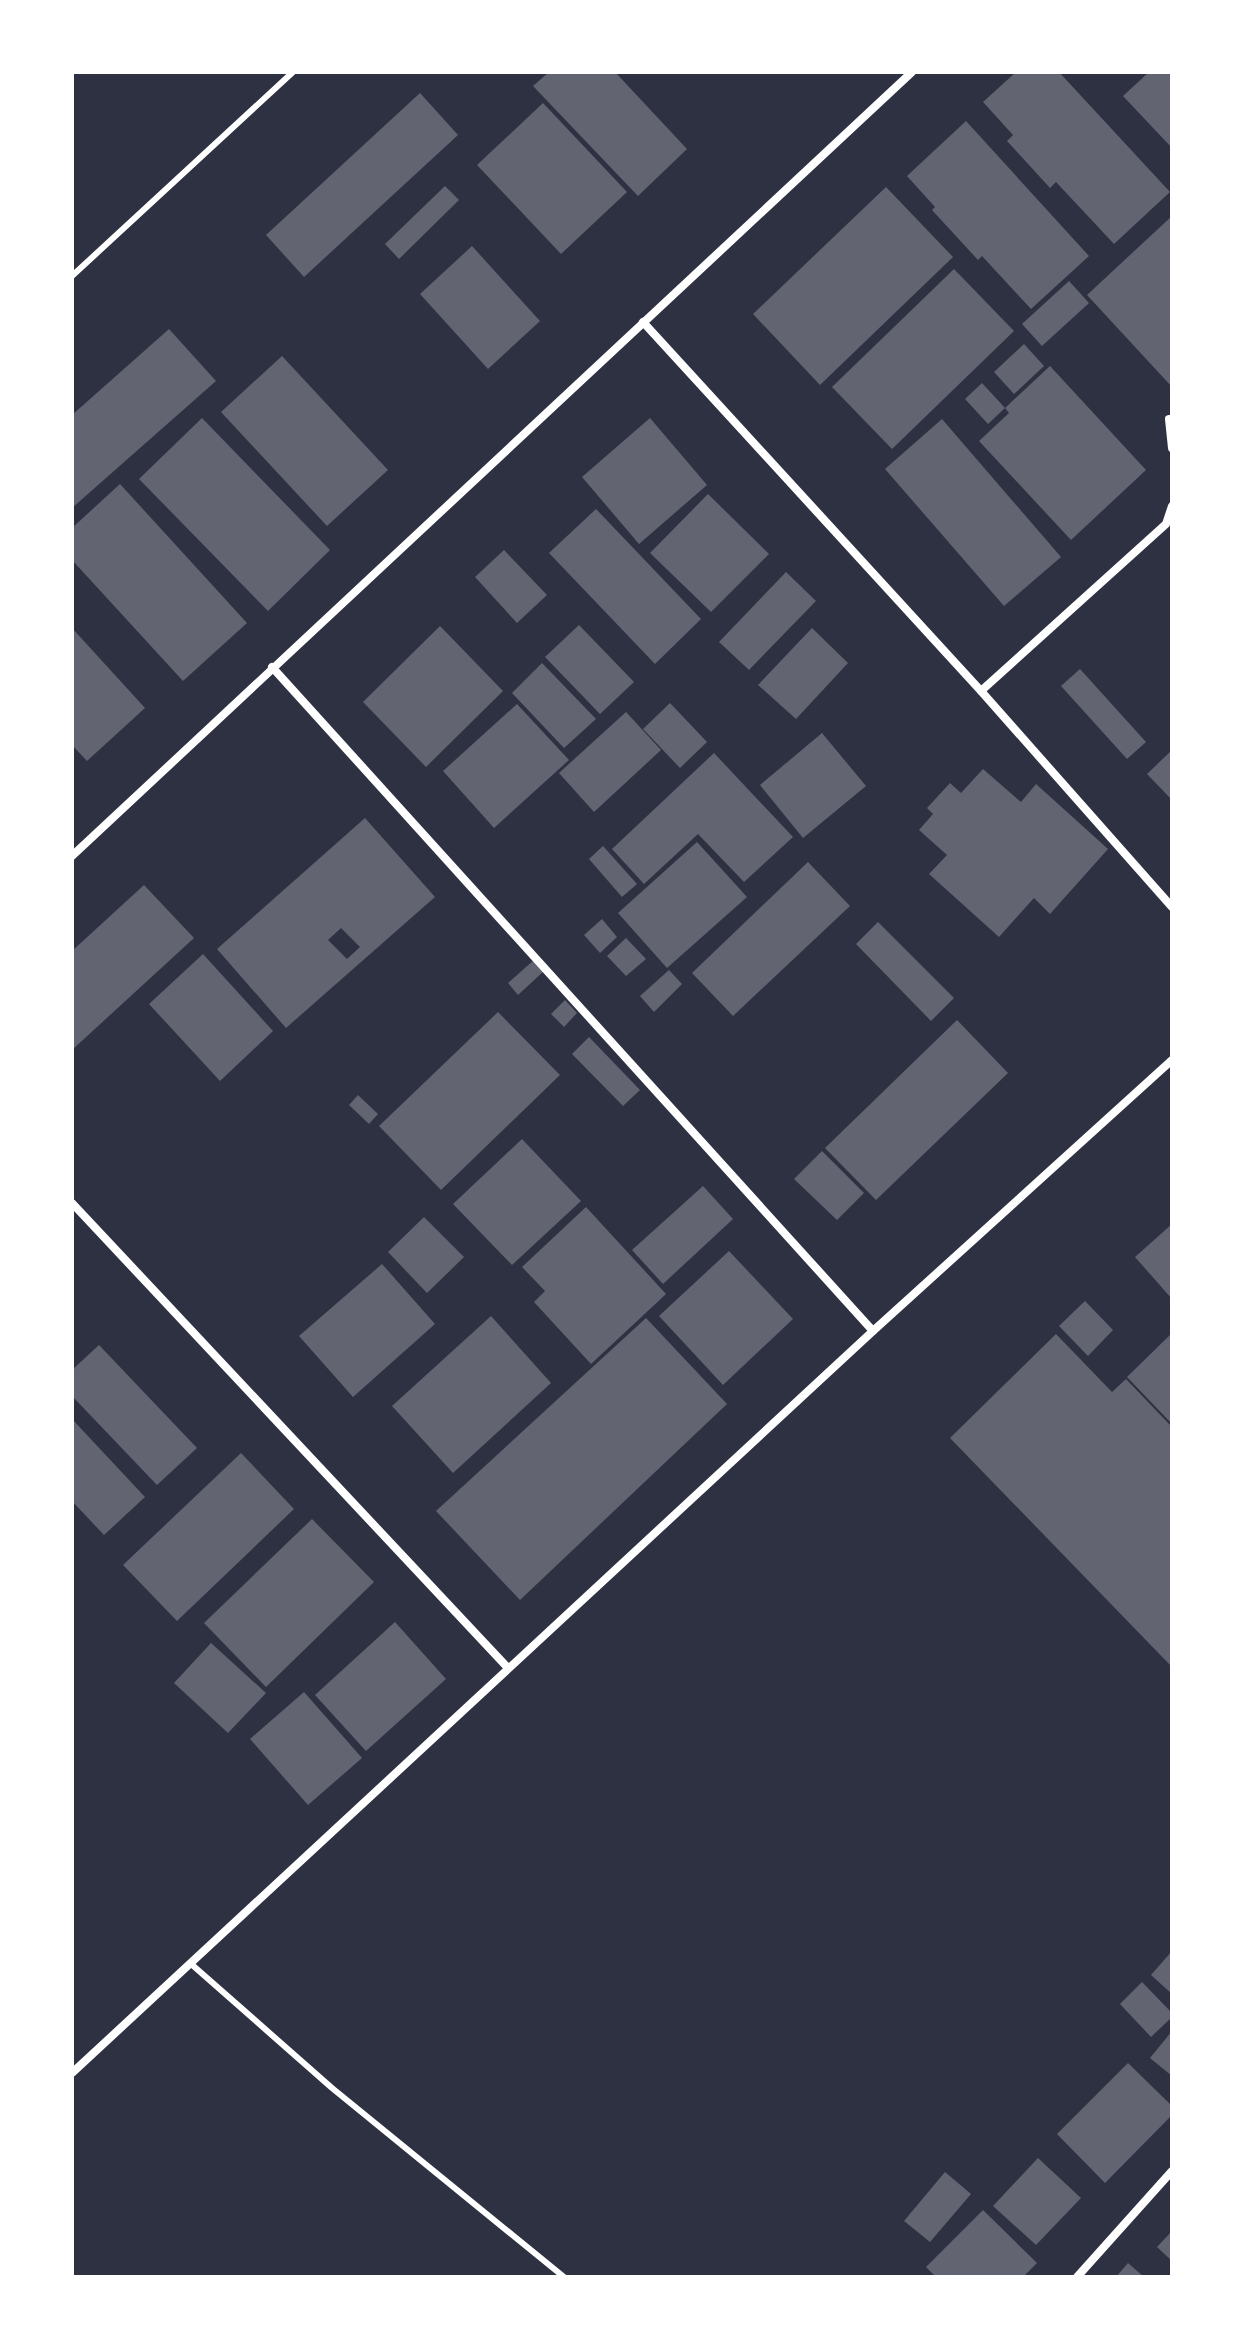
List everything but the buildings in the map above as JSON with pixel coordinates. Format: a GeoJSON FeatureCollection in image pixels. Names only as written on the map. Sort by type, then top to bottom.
{"type":"FeatureCollection","features":[{"type":"Feature","properties":{"kind":"street"},"geometry":{"type":"LineString","coordinates":[[72,856],[912,72]]}},
{"type":"Feature","properties":{"kind":"street"},"geometry":{"type":"LineString","coordinates":[[643,322],[981,691],[1172,907]]}},
{"type":"Feature","properties":{"kind":"street"},"geometry":{"type":"LineString","coordinates":[[1169,419],[1172,448]]}},
{"type":"Feature","properties":{"kind":"street"},"geometry":{"type":"LineString","coordinates":[[981,691],[1166,524],[1172,506]]}},
{"type":"Feature","properties":{"kind":"street"},"geometry":{"type":"LineString","coordinates":[[272,667],[873,1331]]}},
{"type":"Feature","properties":{"kind":"street"},"geometry":{"type":"LineString","coordinates":[[72,2073],[873,1331],[1172,1060]]}},
{"type":"Feature","properties":{"kind":"street"},"geometry":{"type":"LineString","coordinates":[[72,1203],[508,1668]]}},
{"type":"Feature","properties":{"kind":"street"},"geometry":{"type":"LineString","coordinates":[[1077,2277],[1172,2171]]}},
{"type":"Feature","properties":{"kind":"lane"},"geometry":{"type":"LineString","coordinates":[[72,276],[293,72]]}},
{"type":"Feature","properties":{"kind":"lane"},"geometry":{"type":"LineString","coordinates":[[190,1963],[332,2088],[564,2277]]}}]}
